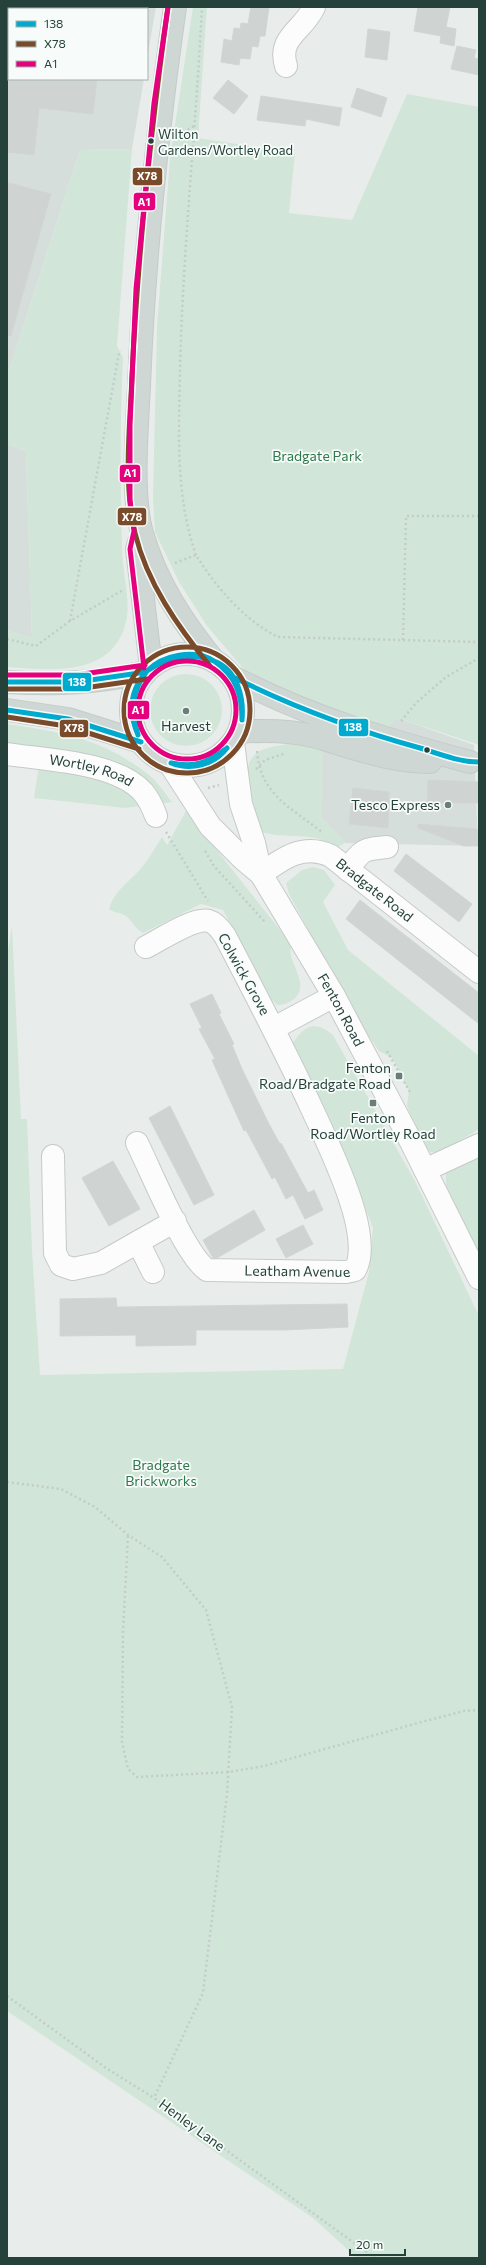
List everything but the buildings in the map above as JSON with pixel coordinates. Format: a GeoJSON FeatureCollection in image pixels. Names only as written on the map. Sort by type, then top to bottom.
{"type":"FeatureCollection","features":[{"type":"Feature","properties":{"kind":"main road"},"geometry":{"type":"LineString","coordinates":[[175,7],[161,104],[143,289],[141,329],[137,424],[137,500],[141,531],[150,557],[168,597],[191,633],[215,662],[233,677],[272,698],[385,739],[475,762]]}},
{"type":"Feature","properties":{"kind":"main road"},"geometry":{"type":"LineString","coordinates":[[141,531],[137,548],[149,670]]}},
{"type":"Feature","properties":{"kind":"main road"},"geometry":{"type":"LineString","coordinates":[[215,662],[203,656],[189,654],[163,660],[149,670],[136,688],[131,707],[133,725],[141,742],[154,755],[170,764],[188,766],[205,764],[220,756],[236,737],[244,713],[241,694],[233,677]]}},
{"type":"Feature","properties":{"kind":"main road"},"geometry":{"type":"LineString","coordinates":[[7,682],[78,684],[105,681],[149,670]]}},
{"type":"Feature","properties":{"kind":"main road"},"geometry":{"type":"LineString","coordinates":[[7,710],[68,719],[141,742]]}},
{"type":"Feature","properties":{"kind":"main road"},"geometry":{"type":"LineString","coordinates":[[236,737],[271,729],[311,736],[371,754],[415,762],[475,762]]}},
{"type":"Feature","properties":{"kind":"street"},"geometry":{"type":"LineString","coordinates":[[286,66],[283,57],[284,47],[314,7]]}},
{"type":"Feature","properties":{"kind":"street","name":"Fenton Road"},"geometry":{"type":"LineString","coordinates":[[236,737],[241,804],[254,843],[261,874],[334,996],[425,1170],[479,1278]]}},
{"type":"Feature","properties":{"kind":"street","name":"Wortley Road"},"geometry":{"type":"LineString","coordinates":[[7,754],[109,771],[129,781],[143,792],[156,816]]}},
{"type":"Feature","properties":{"kind":"street","name":"Fenton Road"},"geometry":{"type":"LineString","coordinates":[[170,764],[210,826],[243,859],[261,874]]}},
{"type":"Feature","properties":{"kind":"street"},"geometry":{"type":"LineString","coordinates":[[348,870],[359,852],[368,848],[387,848]]}},
{"type":"Feature","properties":{"kind":"street","name":"Bradgate Road"},"geometry":{"type":"LineString","coordinates":[[261,874],[279,861],[296,853],[320,851],[331,856],[479,972]]}},
{"type":"Feature","properties":{"kind":"street","name":"Colwick Grove"},"geometry":{"type":"LineString","coordinates":[[146,947],[197,921],[209,921],[215,924],[225,936],[274,1028]]}},
{"type":"Feature","properties":{"kind":"street"},"geometry":{"type":"LineString","coordinates":[[274,1028],[334,996]]}},
{"type":"Feature","properties":{"kind":"street","name":"Leatham Avenue"},"geometry":{"type":"LineString","coordinates":[[137,1143],[175,1221],[199,1264],[207,1270],[346,1272],[355,1270],[359,1262],[356,1223],[351,1201],[323,1133],[274,1028]]}},
{"type":"Feature","properties":{"kind":"street"},"geometry":{"type":"LineString","coordinates":[[425,1170],[479,1145]]}},
{"type":"Feature","properties":{"kind":"street"},"geometry":{"type":"LineString","coordinates":[[53,1156],[55,1254],[61,1265],[73,1269],[85,1268],[101,1263],[175,1221]]}},
{"type":"Feature","properties":{"kind":"street"},"geometry":{"type":"LineString","coordinates":[[138,1242],[153,1272]]}},
{"type":"Feature","properties":{"kind":"path"},"geometry":{"type":"LineString","coordinates":[[202,7],[181,328],[178,449],[185,514],[196,555],[209,576],[225,595],[262,629],[278,638],[479,642]]}},
{"type":"Feature","properties":{"kind":"path"},"geometry":{"type":"LineString","coordinates":[[70,622],[118,353],[141,329]]}},
{"type":"Feature","properties":{"kind":"path"},"geometry":{"type":"LineString","coordinates":[[403,640],[406,516],[479,516]]}},
{"type":"Feature","properties":{"kind":"path"},"geometry":{"type":"LineString","coordinates":[[171,565],[196,555]]}},
{"type":"Feature","properties":{"kind":"path"},"geometry":{"type":"LineString","coordinates":[[7,639],[36,646],[70,622],[125,588]]}},
{"type":"Feature","properties":{"kind":"path"},"geometry":{"type":"LineString","coordinates":[[385,739],[416,703],[446,677],[479,658]]}},
{"type":"Feature","properties":{"kind":"path"},"geometry":{"type":"LineString","coordinates":[[258,767],[264,783],[275,796],[325,834]]}},
{"type":"Feature","properties":{"kind":"path"},"geometry":{"type":"LineString","coordinates":[[156,816],[212,908],[215,924]]}},
{"type":"Feature","properties":{"kind":"path"},"geometry":{"type":"LineString","coordinates":[[7,1482],[61,1489],[95,1507],[128,1535],[162,1557],[206,1610],[232,1707],[229,1772],[203,1993],[154,2098]]}},
{"type":"Feature","properties":{"kind":"path"},"geometry":{"type":"LineString","coordinates":[[128,1535],[123,1632],[122,1742],[128,1769],[137,1777],[229,1772],[264,1766],[464,1711],[479,1710]]}},
{"type":"Feature","properties":{"kind":"path","name":"Henley Lane"},"geometry":{"type":"LineString","coordinates":[[7,1996],[106,2068],[154,2098],[375,2258]]}},
{"type":"Feature","properties":{"kind":"shaded area"},"geometry":{"type":"Polygon","coordinates":[[[7,7],[156,7],[148,53],[148,8],[8,8],[8,80],[144,80],[132,149],[80,150],[7,377],[7,7]]]}},
{"type":"Feature","properties":{"kind":"shaded area"},"geometry":{"type":"Polygon","coordinates":[[[7,444],[26,451],[32,638],[7,630],[7,444]]]}},
{"type":"Feature","properties":{"kind":"shaded area"},"geometry":{"type":"Polygon","coordinates":[[[323,707],[398,718],[474,745],[478,846],[345,843],[321,817],[323,707]]]}},
{"type":"Feature","properties":{"kind":"green space","name":"Bradgate Park"},"geometry":{"type":"Polygon","coordinates":[[[193,7],[207,7],[198,138],[295,153],[289,213],[352,220],[407,94],[479,107],[479,745],[398,718],[384,731],[285,693],[247,673],[207,626],[179,582],[155,532],[153,498],[157,327],[170,158],[193,7]]]}},
{"type":"Feature","properties":{"kind":"green space"},"geometry":{"type":"Polygon","coordinates":[[[132,149],[117,346],[123,357],[121,500],[122,556],[128,609],[126,622],[116,645],[109,652],[87,664],[60,669],[7,667],[7,630],[32,637],[26,451],[7,444],[7,377],[80,150],[132,149]]]}},
{"type":"Feature","properties":{"kind":"green space"},"geometry":{"type":"Polygon","coordinates":[[[186,674],[206,680],[216,690],[222,710],[216,730],[206,740],[186,746],[166,740],[156,730],[150,710],[156,690],[166,680],[186,674]]]}},
{"type":"Feature","properties":{"kind":"green space"},"geometry":{"type":"Polygon","coordinates":[[[7,724],[45,730],[79,738],[112,751],[153,778],[172,802],[125,808],[34,798],[38,772],[39,748],[7,744],[7,724]]]}},
{"type":"Feature","properties":{"kind":"green space"},"geometry":{"type":"Polygon","coordinates":[[[287,744],[322,749],[321,817],[345,843],[336,848],[327,842],[309,837],[269,834],[259,831],[248,790],[248,768],[251,759],[261,750],[287,744]]]}},
{"type":"Feature","properties":{"kind":"green space"},"geometry":{"type":"Polygon","coordinates":[[[186,811],[291,944],[291,956],[299,978],[300,989],[298,994],[290,1002],[277,1005],[270,998],[223,910],[201,904],[143,933],[130,919],[109,909],[115,896],[145,864],[162,837],[167,845],[186,811]]]}},
{"type":"Feature","properties":{"kind":"green space"},"geometry":{"type":"Polygon","coordinates":[[[313,867],[324,870],[335,885],[323,902],[348,950],[479,1056],[479,1129],[441,1152],[430,1152],[422,1144],[407,1106],[409,1091],[392,1058],[379,1051],[357,1019],[289,894],[286,883],[302,870],[313,867]]]}},
{"type":"Feature","properties":{"kind":"green space","name":"Bradgate Brickworks"},"geometry":{"type":"Polygon","coordinates":[[[12,926],[21,1119],[27,1119],[32,1250],[40,1375],[343,1369],[369,1272],[373,1228],[339,1140],[293,1043],[306,1029],[316,1026],[327,1030],[333,1035],[416,1183],[479,1316],[479,2258],[357,2258],[313,2218],[7,2011],[7,957],[12,926]]]}},
{"type":"Feature","properties":{"kind":"green space"},"geometry":{"type":"Polygon","coordinates":[[[479,1155],[479,1255],[446,1185],[446,1169],[479,1155]]]}},
{"type":"Feature","properties":{"kind":"transit line","name":"X78"},"geometry":{"type":"LineString","coordinates":[[168,7],[156,99],[138,283],[128,454],[129,494],[135,533],[147,569],[175,620],[210,666]]}},
{"type":"Feature","properties":{"kind":"transit line","name":"A1"},"geometry":{"type":"LineString","coordinates":[[144,668],[130,549],[134,531],[130,500],[130,425],[136,289],[154,103],[168,7]]}},
{"type":"Feature","properties":{"kind":"transit line","name":"X78"},"geometry":{"type":"LineString","coordinates":[[187,647],[199,648],[211,652],[227,661],[236,670],[245,686],[249,698],[250,710],[249,722],[245,734],[236,750],[227,759],[211,768],[199,772],[187,773],[175,772],[163,768],[147,759],[138,750],[129,734],[125,722],[124,710],[125,698],[129,686],[138,670],[147,661],[163,652],[175,648],[187,647]]}},
{"type":"Feature","properties":{"kind":"transit line","name":"138"},"geometry":{"type":"LineString","coordinates":[[147,671],[153,665],[170,657],[179,655],[198,655],[214,661]]}},
{"type":"Feature","properties":{"kind":"transit line","name":"138"},"geometry":{"type":"LineString","coordinates":[[147,671],[163,662],[179,657],[205,658],[214,661]]}},
{"type":"Feature","properties":{"kind":"transit line","name":"A1"},"geometry":{"type":"LineString","coordinates":[[187,661],[197,662],[214,669],[228,683],[235,700],[236,710],[235,720],[228,737],[214,751],[197,758],[187,759],[177,758],[160,751],[146,737],[139,720],[138,710],[139,700],[146,683],[160,669],[177,662],[187,661]]}},
{"type":"Feature","properties":{"kind":"transit line","name":"138"},"geometry":{"type":"LineString","coordinates":[[214,661],[229,671],[238,686],[242,703],[242,720]]}},
{"type":"Feature","properties":{"kind":"transit line","name":"138"},"geometry":{"type":"LineString","coordinates":[[214,661],[233,679],[241,702],[242,720]]}},
{"type":"Feature","properties":{"kind":"transit line","name":"A1"},"geometry":{"type":"LineString","coordinates":[[7,675],[76,675],[145,665]]}},
{"type":"Feature","properties":{"kind":"transit line","name":"138"},"geometry":{"type":"LineString","coordinates":[[138,735],[133,718],[132,702],[137,686],[147,671]]}},
{"type":"Feature","properties":{"kind":"transit line","name":"138"},"geometry":{"type":"LineString","coordinates":[[138,735],[134,718],[135,694],[147,671]]}},
{"type":"Feature","properties":{"kind":"transit line","name":"138"},"geometry":{"type":"LineString","coordinates":[[7,682],[77,682],[146,672]]}},
{"type":"Feature","properties":{"kind":"transit line","name":"138"},"geometry":{"type":"LineString","coordinates":[[233,677],[301,708],[348,726],[449,757],[464,761],[479,762]]}},
{"type":"Feature","properties":{"kind":"transit line","name":"X78"},"geometry":{"type":"LineString","coordinates":[[7,689],[77,689],[147,679]]}},
{"type":"Feature","properties":{"kind":"transit line","name":"138"},"geometry":{"type":"LineString","coordinates":[[7,710],[68,719],[141,742]]}},
{"type":"Feature","properties":{"kind":"transit line","name":"X78"},"geometry":{"type":"LineString","coordinates":[[7,717],[66,726],[139,749]]}},
{"type":"Feature","properties":{"kind":"transit line","name":"138"},"geometry":{"type":"LineString","coordinates":[[171,763],[187,765],[200,763],[207,761],[227,748]]}},
{"type":"Feature","properties":{"kind":"transit line","name":"138"},"geometry":{"type":"LineString","coordinates":[[171,763],[186,766],[202,765],[216,759],[227,748]]}},
{"type":"Feature","properties":{"kind":"place","name":"Wilton Gardens/Wortley Road"},"geometry":{"type":"Point","coordinates":[151,141]}},
{"type":"Feature","properties":{"kind":"place","name":"Harvest"},"geometry":{"type":"Point","coordinates":[186,711]}},
{"type":"Feature","properties":{"kind":"place","name":"Tesco Express"},"geometry":{"type":"Point","coordinates":[448,805]}},
{"type":"Feature","properties":{"kind":"place","name":"Fenton Road/Bradgate Road"},"geometry":{"type":"Point","coordinates":[399,1076]}},
{"type":"Feature","properties":{"kind":"place","name":"Fenton Road/Wortley Road"},"geometry":{"type":"Point","coordinates":[373,1103]}}]}
